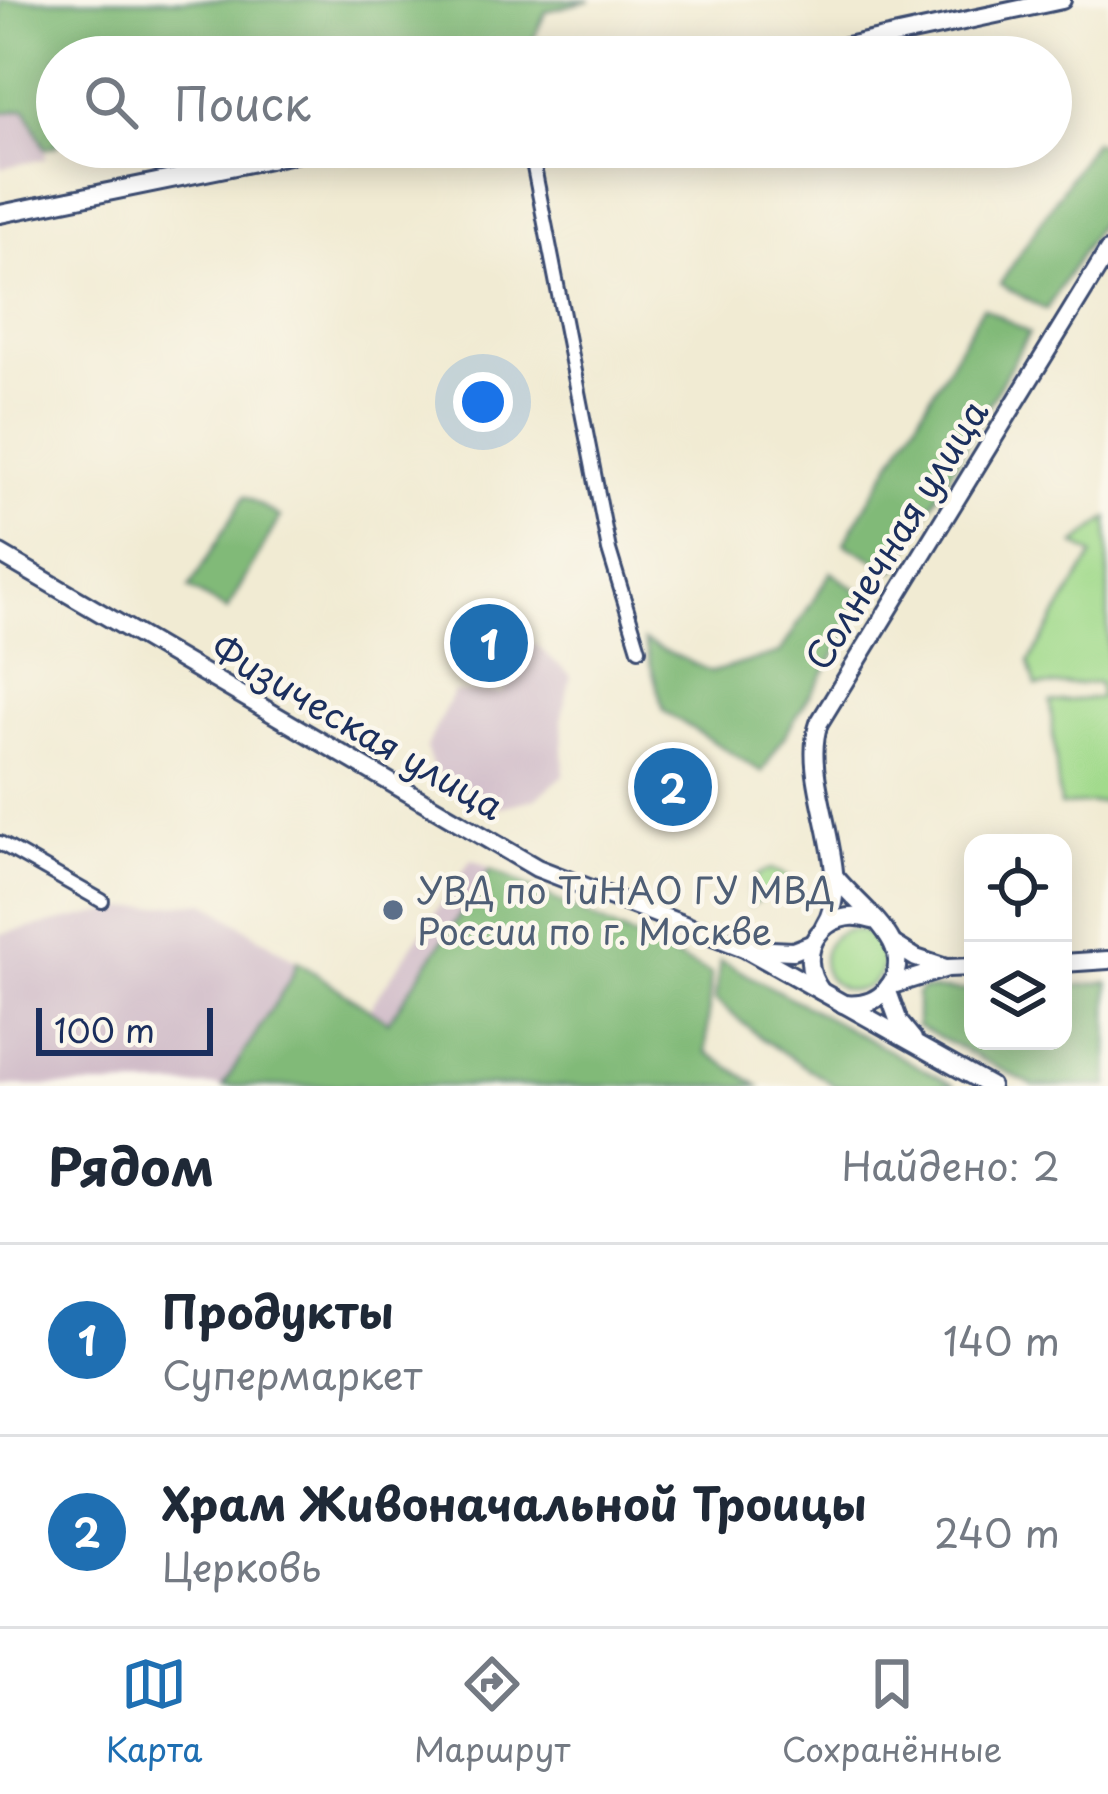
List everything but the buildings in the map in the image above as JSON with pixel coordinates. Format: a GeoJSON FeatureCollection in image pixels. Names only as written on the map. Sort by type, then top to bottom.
{"type":"FeatureCollection","features":[{"type":"Feature","properties":{"kind":"street"},"geometry":{"type":"LineString","coordinates":[[893,36],[1062,0]]}},
{"type":"Feature","properties":{"kind":"street"},"geometry":{"type":"LineString","coordinates":[[0,214],[225,168]]}},
{"type":"Feature","properties":{"kind":"street"},"geometry":{"type":"LineString","coordinates":[[534,168],[609,550],[640,649]]}},
{"type":"Feature","properties":{"kind":"street","name":"Солнечная улица"},"geometry":{"type":"LineString","coordinates":[[824,926],[831,908],[832,874],[814,747],[819,724],[1108,251]]}},
{"type":"Feature","properties":{"kind":"street","name":"Физическая улица"},"geometry":{"type":"LineString","coordinates":[[0,554],[537,868],[744,948]]}},
{"type":"Feature","properties":{"kind":"street"},"geometry":{"type":"LineString","coordinates":[[0,843],[102,901]]}},
{"type":"Feature","properties":{"kind":"street"},"geometry":{"type":"LineString","coordinates":[[832,874],[895,945],[947,968]]}},
{"type":"Feature","properties":{"kind":"street"},"geometry":{"type":"LineString","coordinates":[[744,948],[793,951],[811,944],[824,926],[850,916],[877,923]]}},
{"type":"Feature","properties":{"kind":"street"},"geometry":{"type":"LineString","coordinates":[[811,944],[810,972],[832,999],[867,1003],[888,988],[947,968],[964,967]]}},
{"type":"Feature","properties":{"kind":"street"},"geometry":{"type":"LineString","coordinates":[[895,945],[897,966],[888,988],[899,1022],[922,1049]]}},
{"type":"Feature","properties":{"kind":"street"},"geometry":{"type":"LineString","coordinates":[[744,948],[990,1086]]}},
{"type":"Feature","properties":{"kind":"street"},"geometry":{"type":"LineString","coordinates":[[1072,962],[1108,960]]}},
{"type":"Feature","properties":{"kind":"shaded area"},"geometry":{"type":"Polygon","coordinates":[[[26,109],[36,130],[36,161],[0,168],[0,113],[26,109]]]}},
{"type":"Feature","properties":{"kind":"shaded area"},"geometry":{"type":"Polygon","coordinates":[[[534,643],[571,676],[562,716],[564,775],[535,799],[500,807],[434,771],[426,748],[453,692],[502,693],[534,643]]]}},
{"type":"Feature","properties":{"kind":"shaded area"},"geometry":{"type":"Polygon","coordinates":[[[471,859],[711,974],[706,1052],[761,1086],[0,1086],[0,934],[120,909],[206,902],[369,1009],[471,859]]]}},
{"type":"Feature","properties":{"kind":"green space"},"geometry":{"type":"Polygon","coordinates":[[[0,0],[591,0],[546,11],[535,36],[36,36],[36,130],[26,109],[0,113],[0,0]]]}},
{"type":"Feature","properties":{"kind":"green space"},"geometry":{"type":"Polygon","coordinates":[[[1094,141],[1108,150],[1108,210],[1046,310],[1000,284],[1094,141]]]}},
{"type":"Feature","properties":{"kind":"green space"},"geometry":{"type":"Polygon","coordinates":[[[983,307],[1029,333],[895,571],[844,543],[983,307]]]}},
{"type":"Feature","properties":{"kind":"green space"},"geometry":{"type":"Polygon","coordinates":[[[245,496],[280,517],[227,610],[189,588],[245,496]]]}},
{"type":"Feature","properties":{"kind":"green space"},"geometry":{"type":"Polygon","coordinates":[[[1108,518],[1108,802],[1060,806],[1050,702],[1100,698],[1099,683],[1036,686],[1029,662],[1093,555],[1075,544],[1108,518]]]}},
{"type":"Feature","properties":{"kind":"green space"},"geometry":{"type":"Polygon","coordinates":[[[831,572],[870,599],[762,772],[664,711],[644,641],[712,672],[780,653],[831,572]]]}},
{"type":"Feature","properties":{"kind":"green space"},"geometry":{"type":"Polygon","coordinates":[[[491,869],[711,974],[706,1052],[759,1086],[223,1086],[297,961],[388,1022],[491,869]]]}},
{"type":"Feature","properties":{"kind":"green space"},"geometry":{"type":"Polygon","coordinates":[[[772,869],[792,878],[750,906],[752,882],[772,869]]]}},
{"type":"Feature","properties":{"kind":"green space"},"geometry":{"type":"Polygon","coordinates":[[[853,930],[875,938],[883,960],[875,982],[853,990],[831,982],[823,960],[831,938],[853,930]]]}},
{"type":"Feature","properties":{"kind":"green space"},"geometry":{"type":"Polygon","coordinates":[[[720,960],[955,1086],[835,1086],[761,1038],[715,1000],[720,960]]]}},
{"type":"Feature","properties":{"kind":"green space"},"geometry":{"type":"Polygon","coordinates":[[[1108,982],[1108,1086],[1034,1086],[917,1026],[917,994],[922,989],[964,991],[964,1050],[1072,1050],[1072,986],[1108,982]]]}},
{"type":"Feature","properties":{"kind":"place","name":"Продукты"},"geometry":{"type":"Point","coordinates":[489,643]}},
{"type":"Feature","properties":{"kind":"place","name":"Храм Живоначальной Троицы"},"geometry":{"type":"Point","coordinates":[673,787]}},
{"type":"Feature","properties":{"kind":"place","name":"УВД по ТиНАО ГУ МВД России по г. Москве"},"geometry":{"type":"Point","coordinates":[393,910]}}]}
